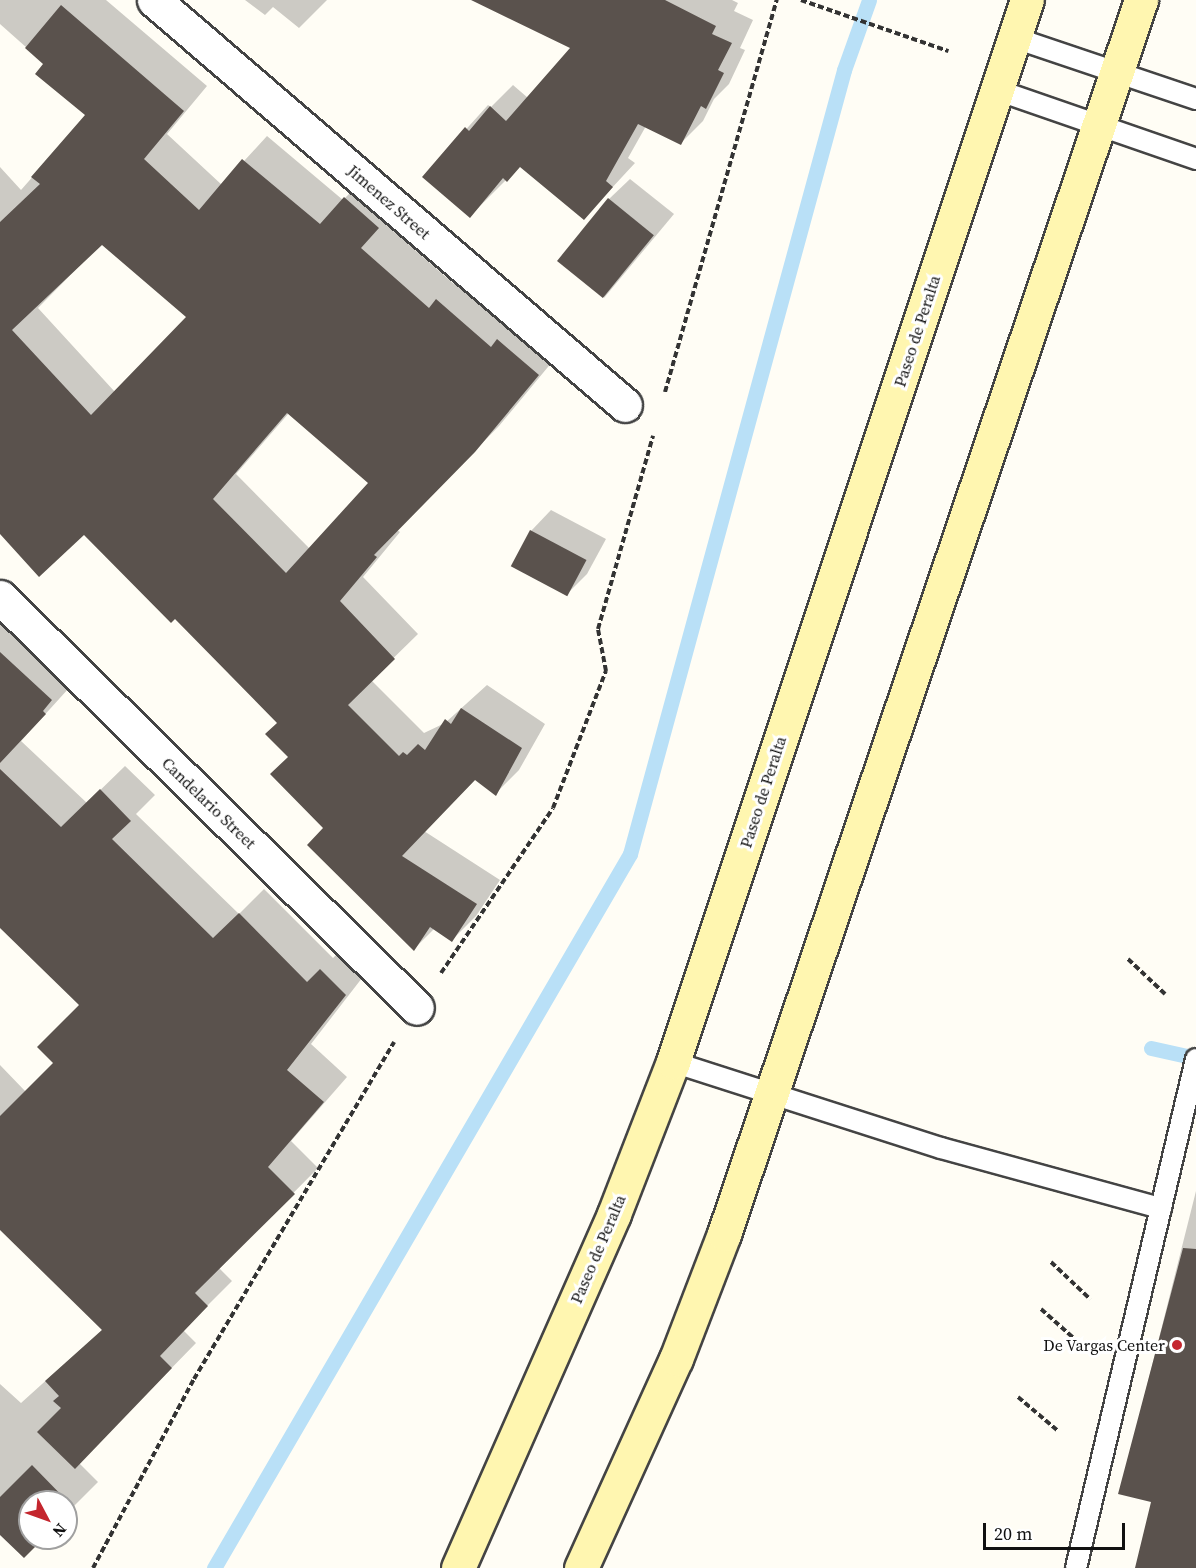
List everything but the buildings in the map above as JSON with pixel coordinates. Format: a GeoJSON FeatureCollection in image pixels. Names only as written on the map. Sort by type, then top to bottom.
{"type":"FeatureCollection","features":[{"type":"Feature","properties":{"kind":"main road","name":"Paseo de Peralta"},"geometry":{"type":"LineString","coordinates":[[458,1568],[614,1214],[673,1062],[1027,0]]}},
{"type":"Feature","properties":{"kind":"main road"},"geometry":{"type":"LineString","coordinates":[[581,1568],[676,1359],[772,1094],[1141,0]]}},
{"type":"Feature","properties":{"kind":"street","name":"Jimenez Street"},"geometry":{"type":"LineString","coordinates":[[154,0],[625,405]]}},
{"type":"Feature","properties":{"kind":"street","name":"Candelario Street"},"geometry":{"type":"LineString","coordinates":[[0,597],[417,1008]]}},
{"type":"Feature","properties":{"kind":"lane"},"geometry":{"type":"LineString","coordinates":[[1014,38],[1196,99]]}},
{"type":"Feature","properties":{"kind":"lane"},"geometry":{"type":"LineString","coordinates":[[997,90],[1196,159]]}},
{"type":"Feature","properties":{"kind":"lane"},"geometry":{"type":"LineString","coordinates":[[1076,1568],[1196,1059]]}},
{"type":"Feature","properties":{"kind":"lane"},"geometry":{"type":"LineString","coordinates":[[673,1062],[952,1151],[1161,1208]]}},
{"type":"Feature","properties":{"kind":"path"},"geometry":{"type":"LineString","coordinates":[[663,401],[777,0]]}},
{"type":"Feature","properties":{"kind":"path"},"geometry":{"type":"LineString","coordinates":[[801,0],[948,51]]}},
{"type":"Feature","properties":{"kind":"path"},"geometry":{"type":"LineString","coordinates":[[93,1568],[194,1379],[417,1008],[436,991],[437,979],[553,807],[606,671],[598,629],[656,424]]}},
{"type":"Feature","properties":{"kind":"path"},"geometry":{"type":"LineString","coordinates":[[1128,959],[1165,994]]}},
{"type":"Feature","properties":{"kind":"path"},"geometry":{"type":"LineString","coordinates":[[1051,1262],[1090,1299]]}},
{"type":"Feature","properties":{"kind":"path"},"geometry":{"type":"LineString","coordinates":[[1041,1309],[1078,1342]]}},
{"type":"Feature","properties":{"kind":"path"},"geometry":{"type":"LineString","coordinates":[[1018,1397],[1057,1430]]}},
{"type":"Feature","properties":{"kind":"waterway"},"geometry":{"type":"LineString","coordinates":[[214,1568],[630,854],[844,70],[869,0]]}},
{"type":"Feature","properties":{"kind":"waterway"},"geometry":{"type":"LineString","coordinates":[[1151,1048],[1196,1058]]}},
{"type":"Feature","properties":{"kind":"place","name":"De Vargas Center"},"geometry":{"type":"Point","coordinates":[1177,1345]}}]}
